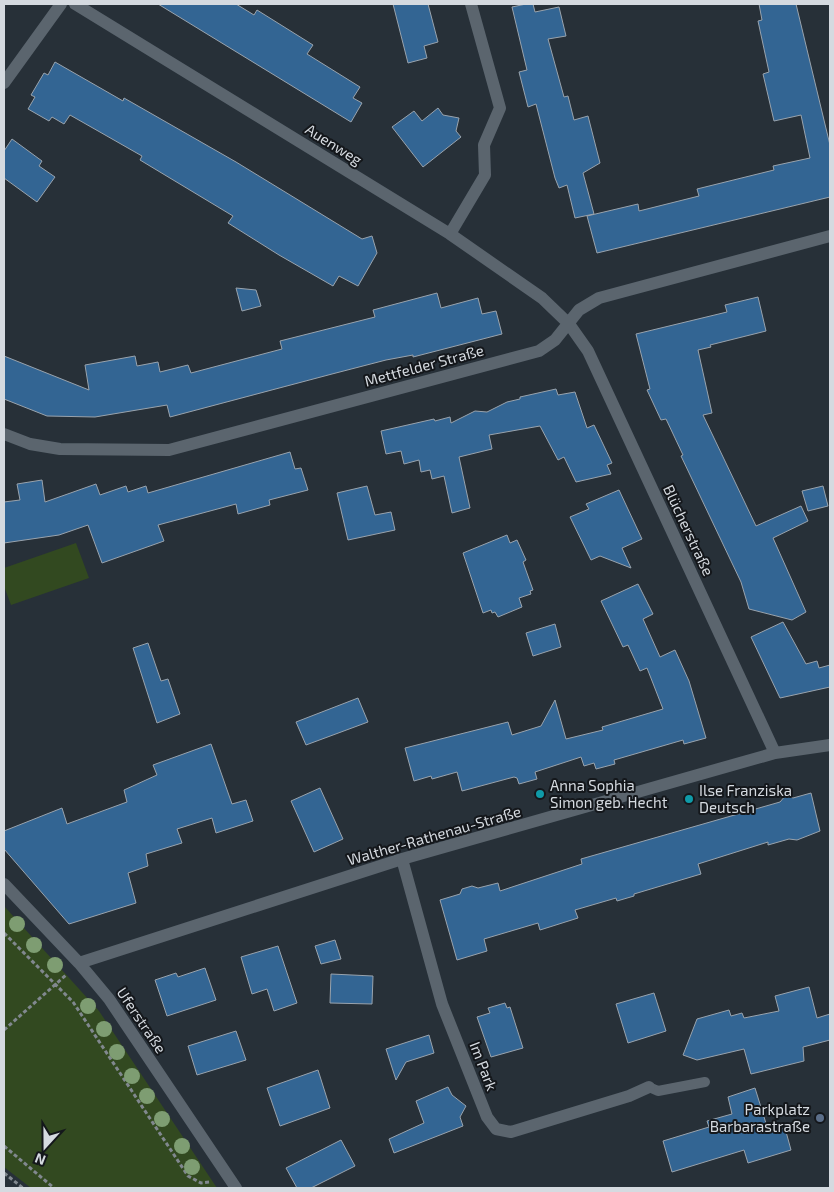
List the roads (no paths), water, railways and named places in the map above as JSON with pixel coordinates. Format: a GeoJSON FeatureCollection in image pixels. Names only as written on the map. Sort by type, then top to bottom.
{"type":"FeatureCollection","features":[{"type":"Feature","properties":{"kind":"street"},"geometry":{"type":"LineString","coordinates":[[4,83],[61,4]]}},
{"type":"Feature","properties":{"kind":"street","name":"Auenweg"},"geometry":{"type":"LineString","coordinates":[[75,4],[450,234],[542,298],[569,324]]}},
{"type":"Feature","properties":{"kind":"street"},"geometry":{"type":"LineString","coordinates":[[450,234],[485,175],[484,145],[500,108],[471,4]]}},
{"type":"Feature","properties":{"kind":"street","name":"Mettfelder Straße"},"geometry":{"type":"LineString","coordinates":[[4,434],[30,444],[60,449],[169,450],[538,351],[555,340],[579,310],[599,298],[830,236]]}},
{"type":"Feature","properties":{"kind":"street","name":"Blücherstraße"},"geometry":{"type":"LineString","coordinates":[[569,324],[588,351],[774,753]]}},
{"type":"Feature","properties":{"kind":"street","name":"Walther-Rathenau-Straße"},"geometry":{"type":"LineString","coordinates":[[79,963],[402,859],[774,753],[830,745]]}},
{"type":"Feature","properties":{"kind":"street","name":"Im Park"},"geometry":{"type":"LineString","coordinates":[[402,859],[442,1004],[486,1117],[496,1129],[511,1132],[629,1096],[649,1087]]}},
{"type":"Feature","properties":{"kind":"street","name":"Uferstraße"},"geometry":{"type":"LineString","coordinates":[[4,884],[79,963],[109,999],[236,1188]]}},
{"type":"Feature","properties":{"kind":"lane"},"geometry":{"type":"LineString","coordinates":[[649,1087],[658,1091],[704,1082]]}},
{"type":"Feature","properties":{"kind":"place","name":"Anna Sophia Simon geb. Hecht"},"geometry":{"type":"Point","coordinates":[540,794]}},
{"type":"Feature","properties":{"kind":"place","name":"Ilse Franziska Deutsch"},"geometry":{"type":"Point","coordinates":[689,799]}},
{"type":"Feature","properties":{"kind":"place","name":"Parkplatz Barbarastraße"},"geometry":{"type":"Point","coordinates":[820,1118]}}]}
